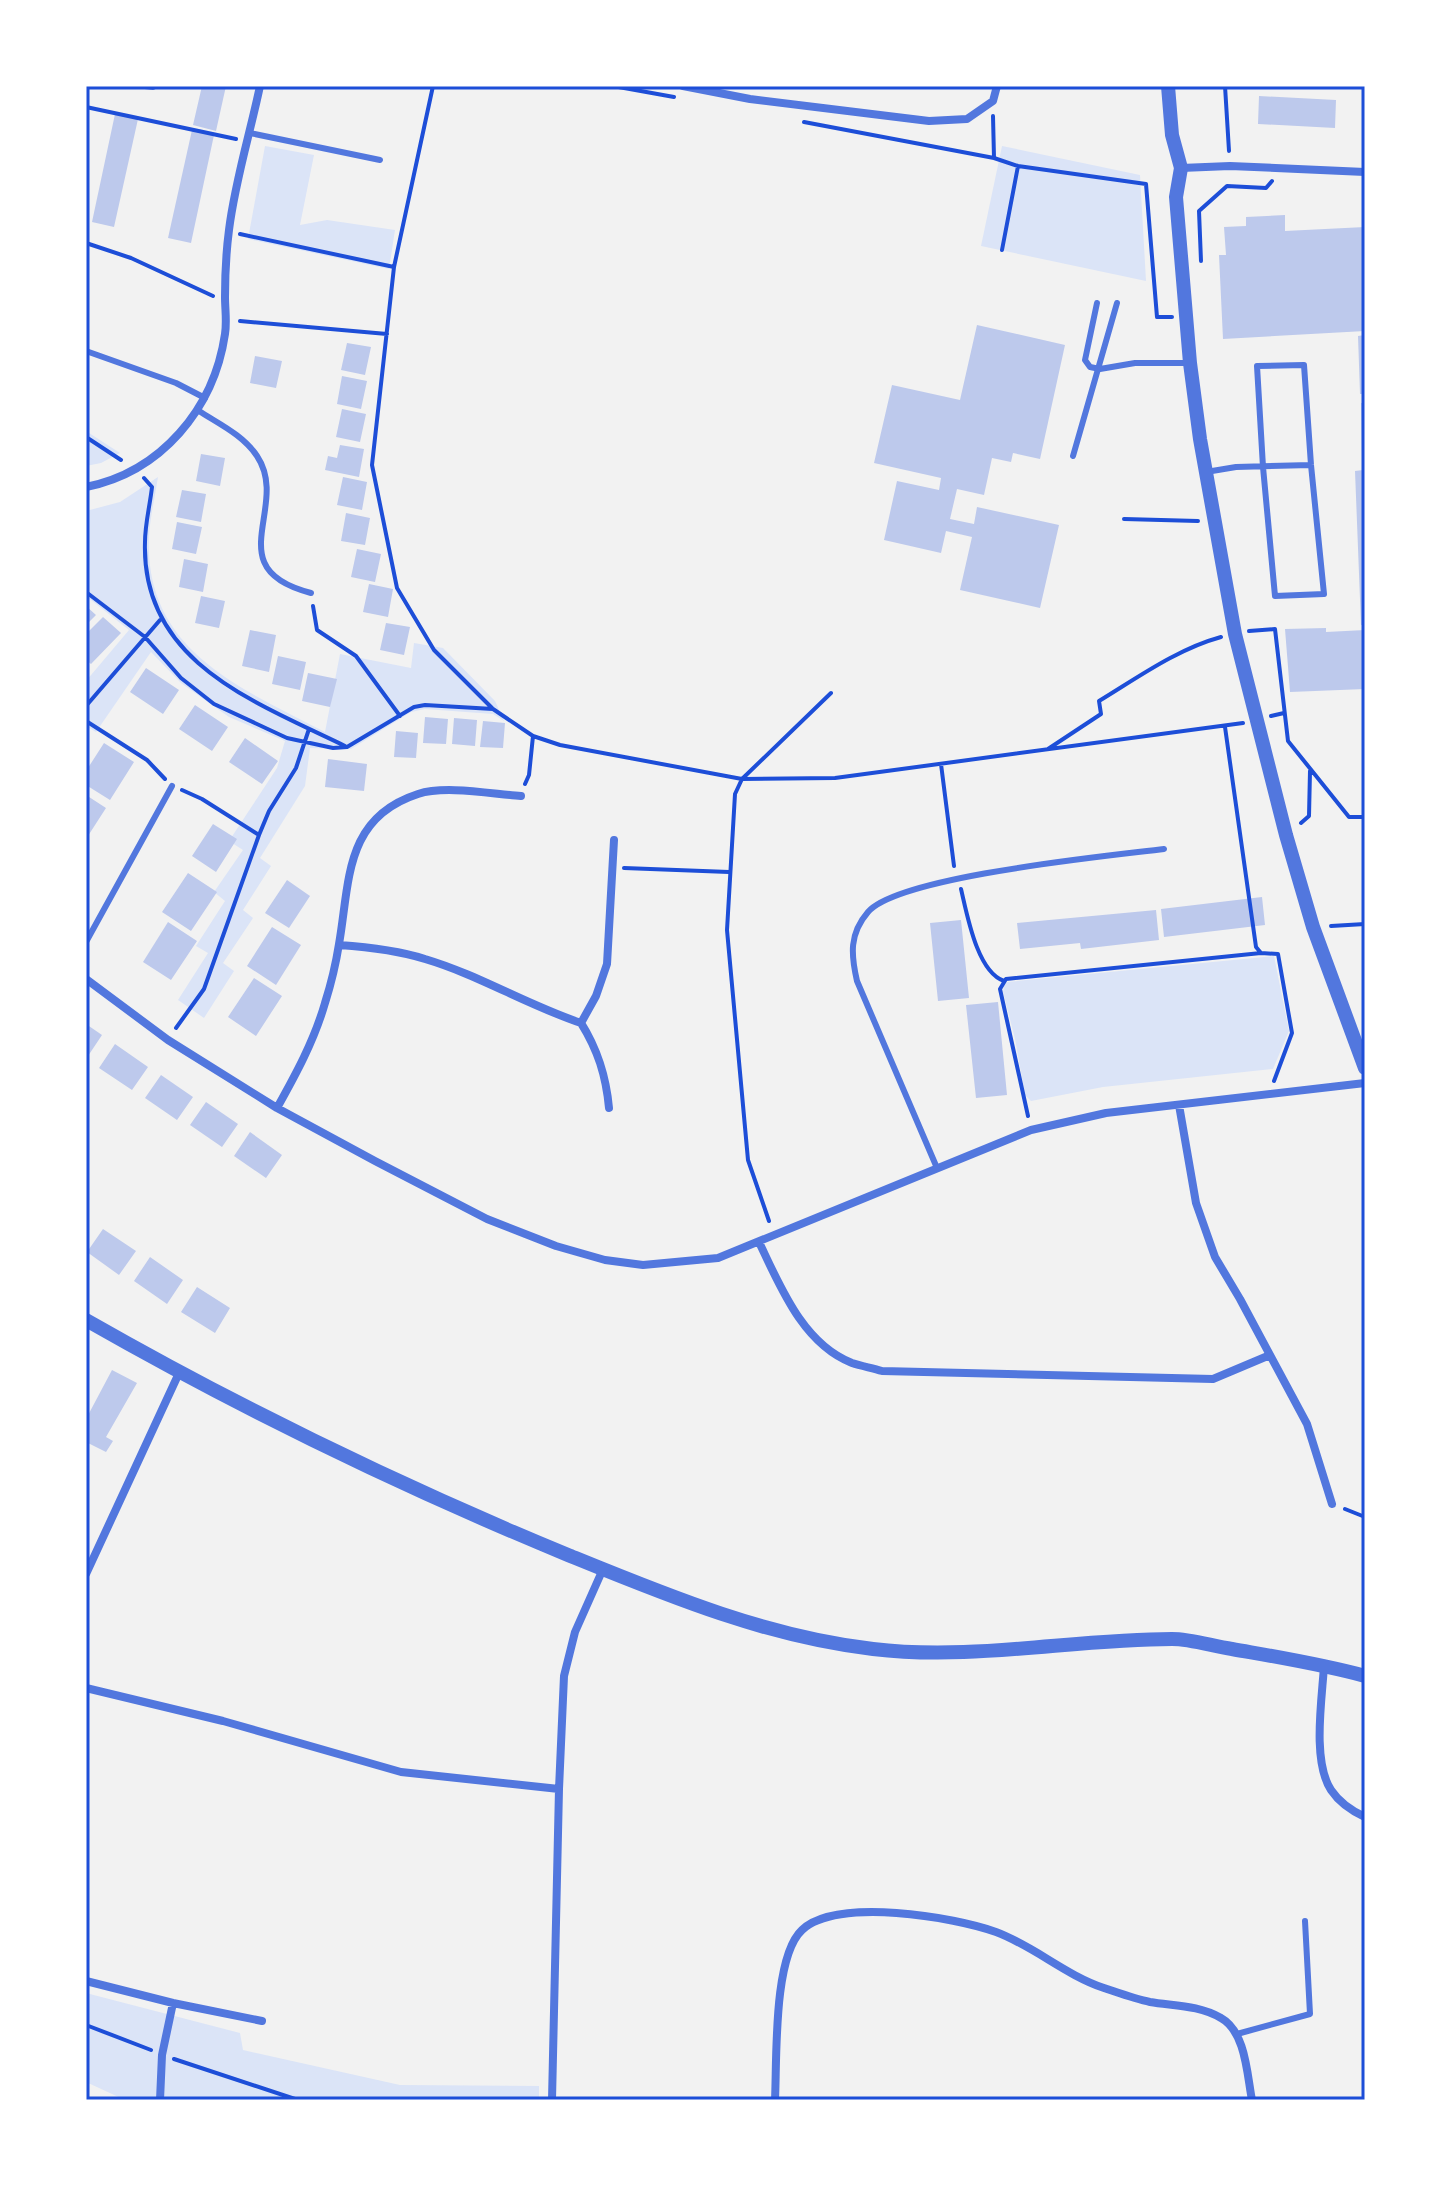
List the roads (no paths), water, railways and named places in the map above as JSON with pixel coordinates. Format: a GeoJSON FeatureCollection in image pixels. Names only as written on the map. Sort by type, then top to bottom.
{"type":"FeatureCollection","features":[{"type":"Feature","properties":{"kind":"street"},"geometry":{"type":"LineString","coordinates":[[86,487],[136,469],[166,447],[199,411],[205,398],[219,363],[226,319],[229,232],[260,86]]}},
{"type":"Feature","properties":{"kind":"street"},"geometry":{"type":"LineString","coordinates":[[683,86],[750,99],[929,121],[967,119],[993,101],[997,86]]}},
{"type":"Feature","properties":{"kind":"street"},"geometry":{"type":"LineString","coordinates":[[1168,86],[1172,135],[1181,168],[1176,197],[1190,363],[1235,634],[1286,835],[1313,927],[1365,1068]]}},
{"type":"Feature","properties":{"kind":"street"},"geometry":{"type":"LineString","coordinates":[[1181,168],[1230,166],[1365,172]]}},
{"type":"Feature","properties":{"kind":"street"},"geometry":{"type":"LineString","coordinates":[[277,1108],[304,1061],[325,1003],[339,945],[346,883],[355,847],[368,826],[393,805],[421,793],[521,796]]}},
{"type":"Feature","properties":{"kind":"street"},"geometry":{"type":"LineString","coordinates":[[581,1023],[596,996],[607,964],[614,840]]}},
{"type":"Feature","properties":{"kind":"street"},"geometry":{"type":"LineString","coordinates":[[339,945],[382,948],[425,959],[581,1023],[595,1046],[606,1080],[609,1108]]}},
{"type":"Feature","properties":{"kind":"street"},"geometry":{"type":"LineString","coordinates":[[86,979],[168,1040],[277,1108],[487,1219],[556,1246],[605,1260],[643,1265],[718,1258],[1031,1130],[1106,1113],[1365,1083]]}},
{"type":"Feature","properties":{"kind":"street"},"geometry":{"type":"LineString","coordinates":[[1179,1105],[1196,1203],[1215,1257],[1307,1424],[1332,1504]]}},
{"type":"Feature","properties":{"kind":"street"},"geometry":{"type":"LineString","coordinates":[[759,1242],[793,1308],[822,1345],[850,1362],[882,1371],[1213,1379],[1270,1355]]}},
{"type":"Feature","properties":{"kind":"street"},"geometry":{"type":"LineString","coordinates":[[86,1320],[179,1373],[361,1464],[475,1516],[603,1569],[760,1625],[817,1640],[874,1650],[946,1652],[1175,1639],[1324,1665],[1365,1676]]}},
{"type":"Feature","properties":{"kind":"street"},"geometry":{"type":"LineString","coordinates":[[86,1574],[179,1373]]}},
{"type":"Feature","properties":{"kind":"street"},"geometry":{"type":"LineString","coordinates":[[552,2100],[564,1676],[575,1632],[603,1569]]}},
{"type":"Feature","properties":{"kind":"street"},"geometry":{"type":"LineString","coordinates":[[1324,1665],[1320,1737],[1329,1788],[1343,1804],[1365,1817]]}},
{"type":"Feature","properties":{"kind":"street"},"geometry":{"type":"LineString","coordinates":[[86,1688],[223,1721],[401,1772],[559,1789]]}},
{"type":"Feature","properties":{"kind":"street"},"geometry":{"type":"LineString","coordinates":[[775,2100],[782,1977],[789,1946],[803,1928],[825,1917],[858,1913],[918,1914],[969,1924],[999,1933],[1099,1986],[1147,2001],[1189,2006],[1222,2018],[1237,2034],[1252,2100]]}},
{"type":"Feature","properties":{"kind":"street"},"geometry":{"type":"LineString","coordinates":[[86,1981],[262,2021]]}},
{"type":"Feature","properties":{"kind":"street"},"geometry":{"type":"LineString","coordinates":[[160,2100],[162,2055],[173,2003]]}},
{"type":"Feature","properties":{"kind":"lane"},"geometry":{"type":"LineString","coordinates":[[248,137],[380,160]]}},
{"type":"Feature","properties":{"kind":"lane"},"geometry":{"type":"LineString","coordinates":[[1097,303],[1085,360],[1090,367],[1190,363]]}},
{"type":"Feature","properties":{"kind":"lane"},"geometry":{"type":"LineString","coordinates":[[1073,456],[1117,303]]}},
{"type":"Feature","properties":{"kind":"lane"},"geometry":{"type":"LineString","coordinates":[[86,351],[176,383],[205,398]]}},
{"type":"Feature","properties":{"kind":"lane"},"geometry":{"type":"LineString","coordinates":[[1304,365],[1324,594],[1275,596],[1263,467],[1257,366],[1304,365]]}},
{"type":"Feature","properties":{"kind":"lane"},"geometry":{"type":"LineString","coordinates":[[199,411],[240,437],[258,457],[266,476],[267,501],[260,534],[262,556],[274,577],[292,588],[311,593]]}},
{"type":"Feature","properties":{"kind":"lane"},"geometry":{"type":"LineString","coordinates":[[1206,472],[1311,465]]}},
{"type":"Feature","properties":{"kind":"lane"},"geometry":{"type":"LineString","coordinates":[[86,942],[172,786]]}},
{"type":"Feature","properties":{"kind":"lane"},"geometry":{"type":"LineString","coordinates":[[937,1168],[857,981],[851,953],[855,931],[870,910],[890,898],[957,880],[989,872],[1164,849]]}},
{"type":"Feature","properties":{"kind":"lane"},"geometry":{"type":"LineString","coordinates":[[1237,2034],[1310,2014],[1305,1921]]}}]}
